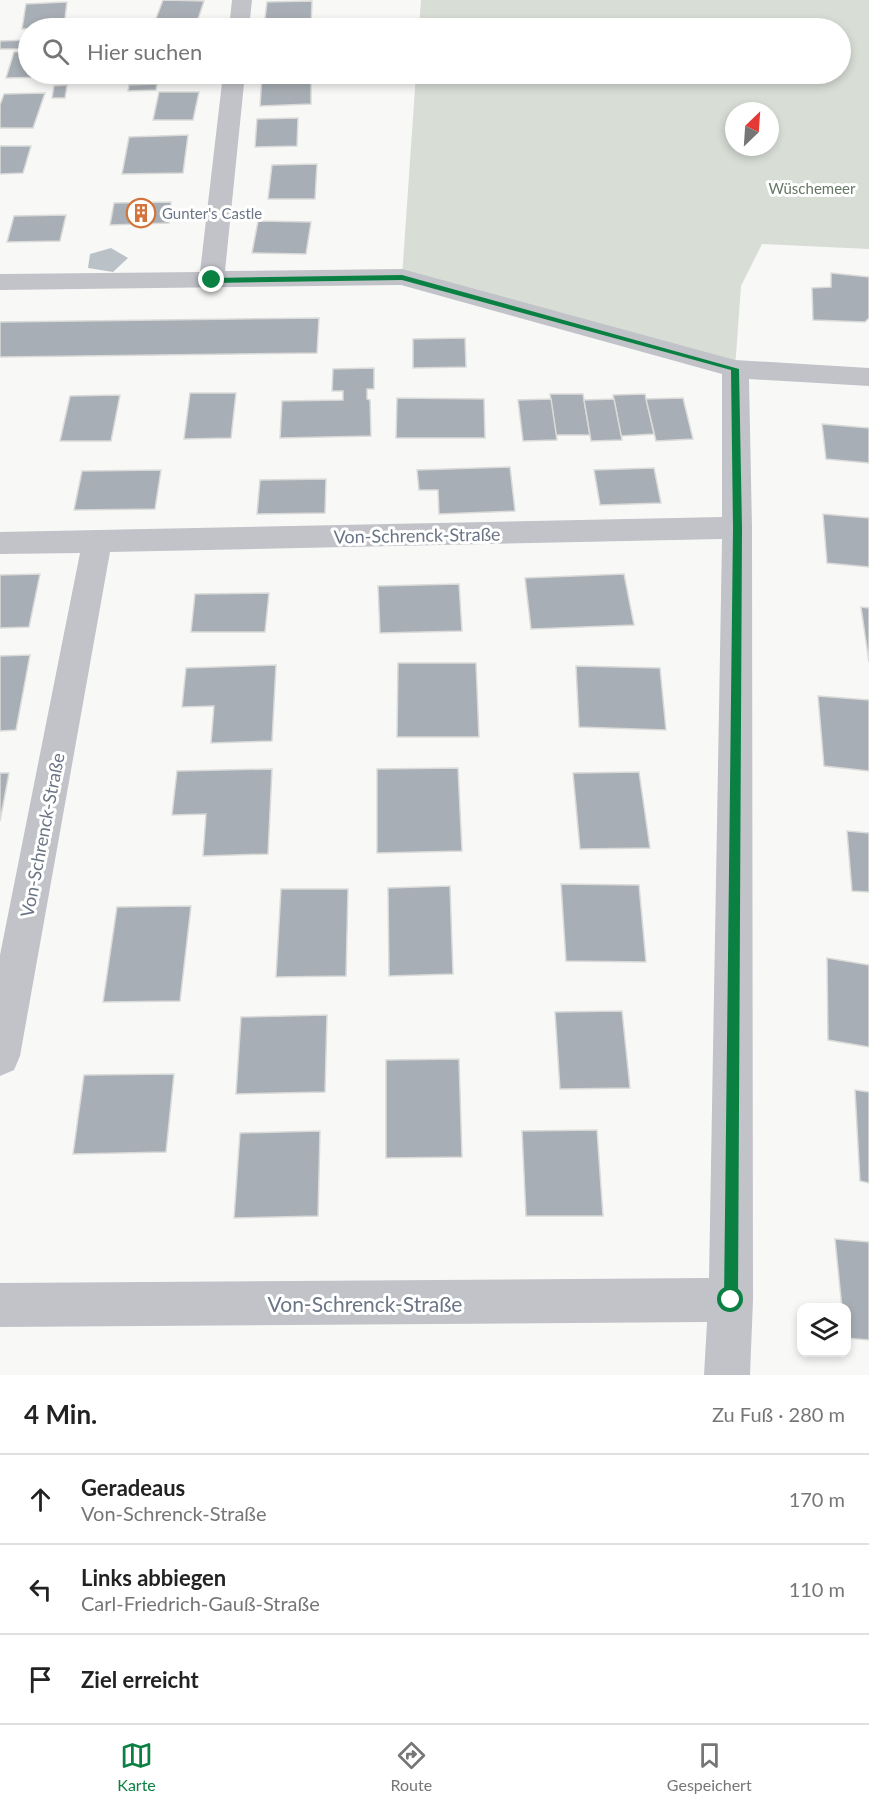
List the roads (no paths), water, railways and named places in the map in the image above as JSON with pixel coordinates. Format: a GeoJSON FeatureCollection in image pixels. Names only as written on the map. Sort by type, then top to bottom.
{"type":"FeatureCollection","features":[{"type":"Feature","properties":{"kind":"street"},"geometry":{"type":"LineString","coordinates":[[240,18],[242,0]]}},
{"type":"Feature","properties":{"kind":"street"},"geometry":{"type":"LineString","coordinates":[[212,280],[233,84]]}},
{"type":"Feature","properties":{"kind":"street"},"geometry":{"type":"LineString","coordinates":[[0,282],[402,277],[735,369],[869,377]]}},
{"type":"Feature","properties":{"kind":"street"},"geometry":{"type":"LineString","coordinates":[[728,1375],[731,1300],[737,528],[735,369]]}},
{"type":"Feature","properties":{"kind":"street","name":"Von-Schrenck-Straße"},"geometry":{"type":"LineString","coordinates":[[0,543],[737,528]]}},
{"type":"Feature","properties":{"kind":"street","name":"Von-Schrenck-Straße"},"geometry":{"type":"LineString","coordinates":[[0,1056],[97,542]]}},
{"type":"Feature","properties":{"kind":"street","name":"Von-Schrenck-Straße"},"geometry":{"type":"LineString","coordinates":[[0,1305],[731,1300]]}},
{"type":"Feature","properties":{"kind":"place","name":"Gunter's Castle"},"geometry":{"type":"Point","coordinates":[141,213]}},
{"type":"Feature","properties":{"kind":"park label","name":"Wüschemeer"},"geometry":{"type":"Point","coordinates":[812,188]}}]}
